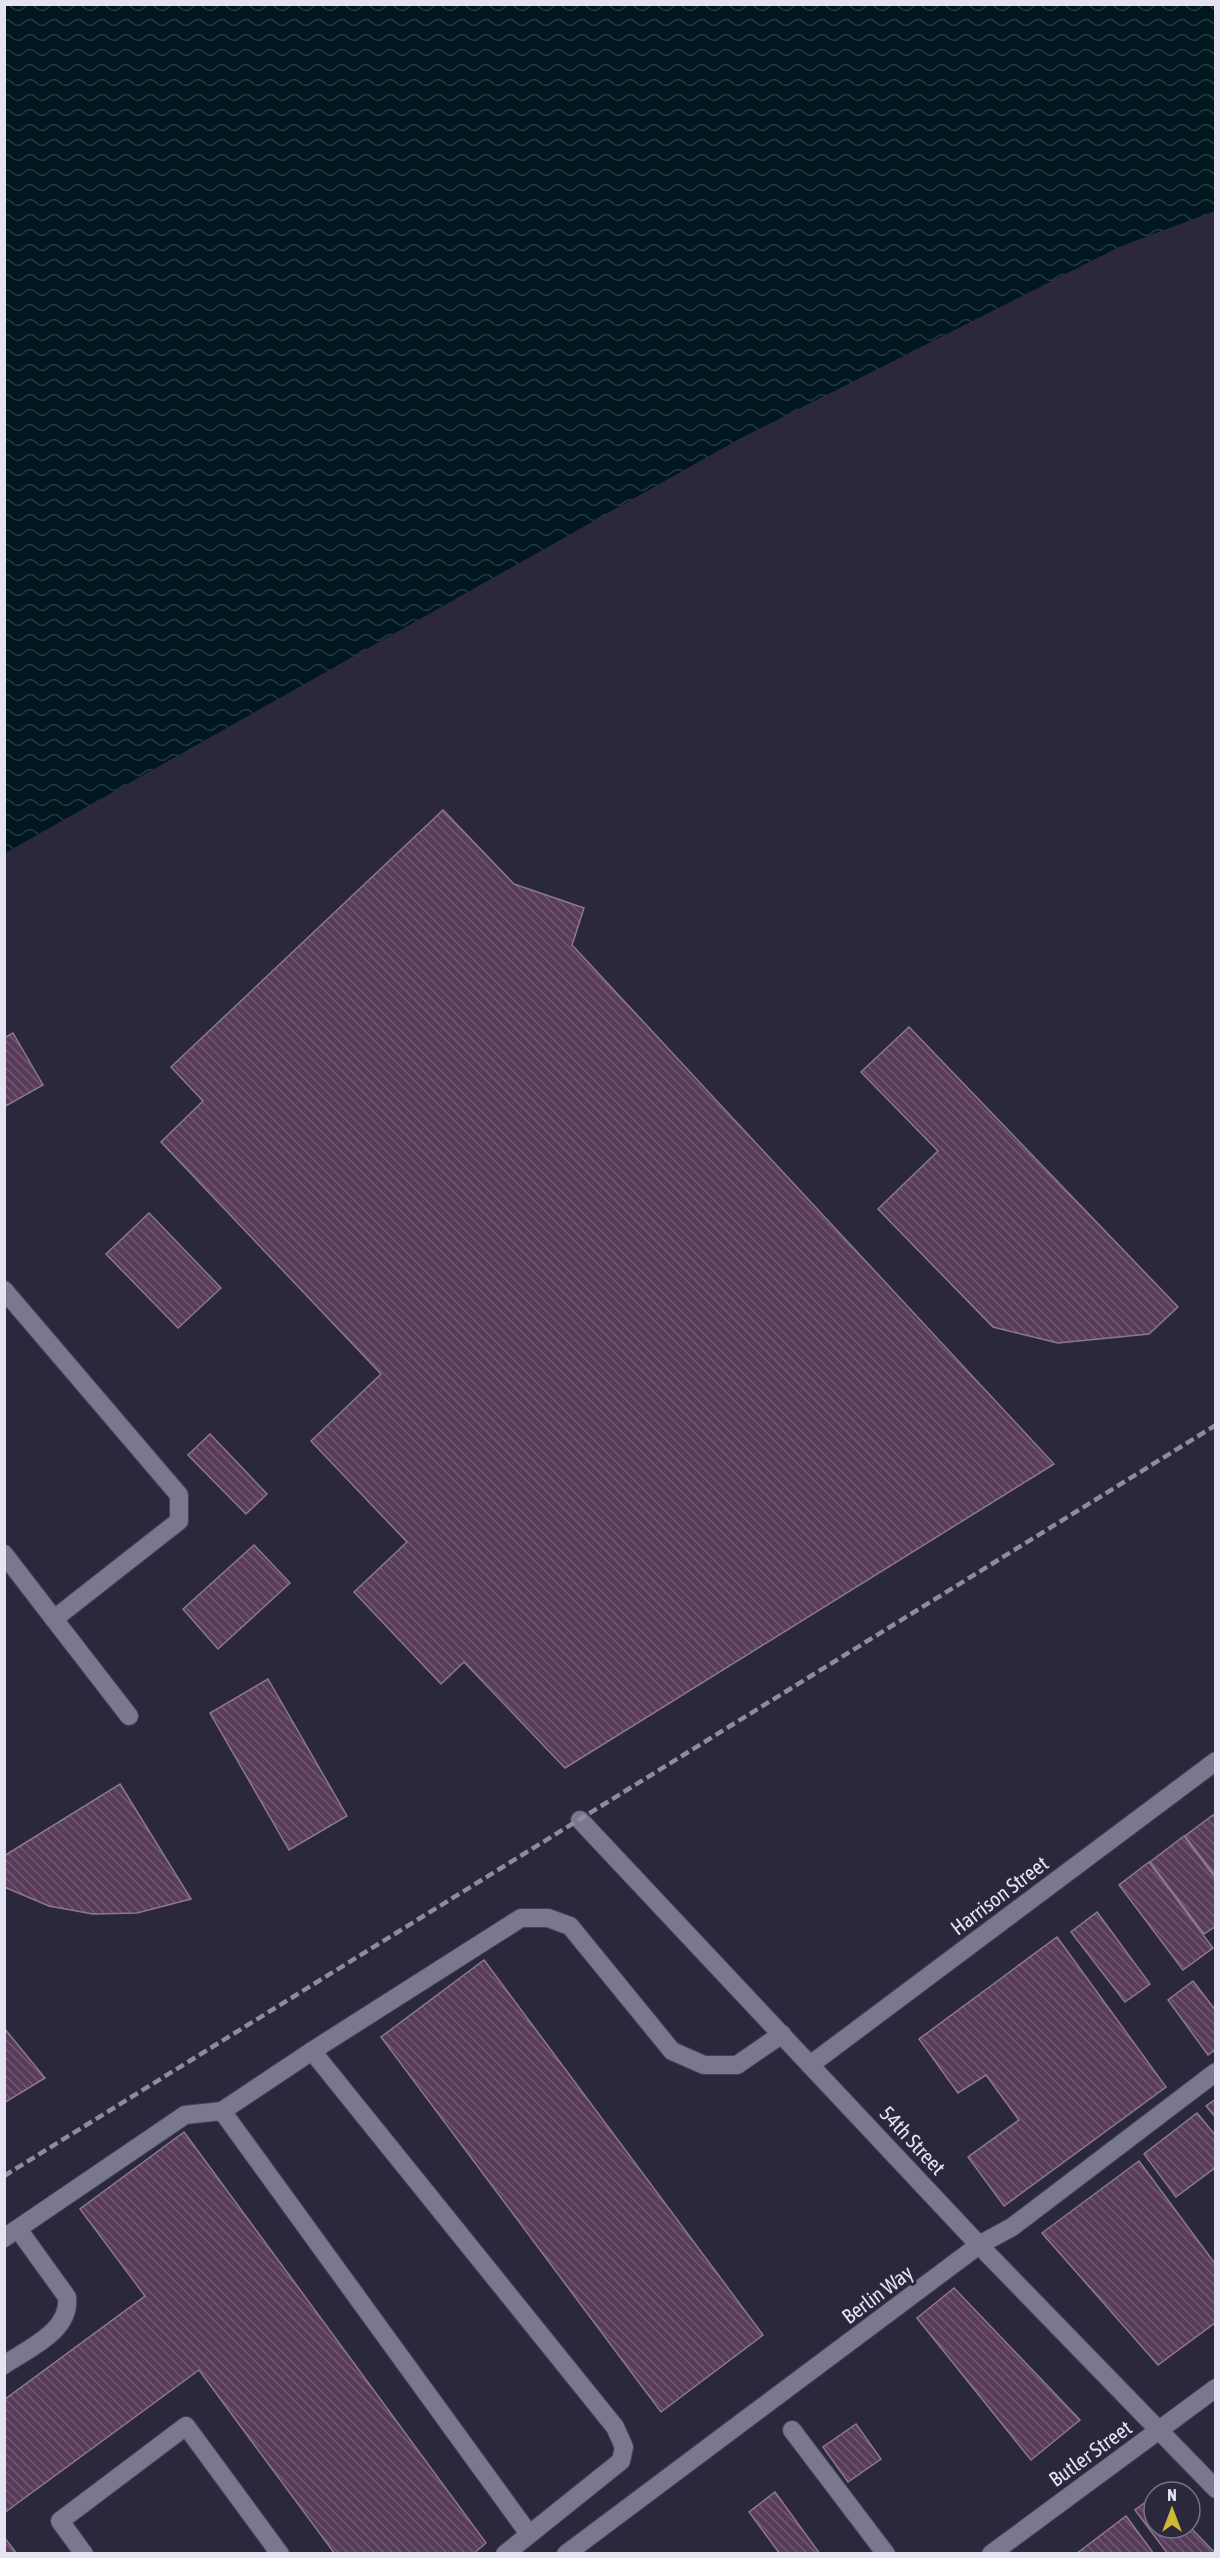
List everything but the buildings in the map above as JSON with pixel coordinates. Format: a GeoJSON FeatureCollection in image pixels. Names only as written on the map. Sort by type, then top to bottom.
{"type":"FeatureCollection","features":[{"type":"Feature","properties":{"kind":"street"},"geometry":{"type":"LineString","coordinates":[[4,1290],[179,1495],[179,1521],[54,1619]]}},
{"type":"Feature","properties":{"kind":"street"},"geometry":{"type":"LineString","coordinates":[[4,1554],[129,1716]]}},
{"type":"Feature","properties":{"kind":"street","name":"Harrison Street"},"geometry":{"type":"LineString","coordinates":[[810,2065],[1215,1761]]}},
{"type":"Feature","properties":{"kind":"street","name":"54th Street"},"geometry":{"type":"LineString","coordinates":[[580,1820],[979,2245],[1215,2489]]}},
{"type":"Feature","properties":{"kind":"street"},"geometry":{"type":"LineString","coordinates":[[4,2365],[61,2325],[68,2310],[67,2297],[11,2234],[185,2115],[222,2111],[521,1918],[548,1918],[570,1926],[672,2051],[704,2066],[737,2065],[782,2034]]}},
{"type":"Feature","properties":{"kind":"street"},"geometry":{"type":"LineString","coordinates":[[312,2051],[615,2427],[624,2447],[621,2461],[505,2553]]}},
{"type":"Feature","properties":{"kind":"street","name":"Berlin Way"},"geometry":{"type":"LineString","coordinates":[[566,2553],[979,2245],[1012,2227],[1215,2072]]}},
{"type":"Feature","properties":{"kind":"street"},"geometry":{"type":"LineString","coordinates":[[222,2111],[529,2534]]}},
{"type":"Feature","properties":{"kind":"street","name":"Butler Street"},"geometry":{"type":"LineString","coordinates":[[991,2553],[1215,2388]]}},
{"type":"Feature","properties":{"kind":"street"},"geometry":{"type":"LineString","coordinates":[[84,2553],[60,2521],[186,2426],[280,2553]]}},
{"type":"Feature","properties":{"kind":"street"},"geometry":{"type":"LineString","coordinates":[[792,2430],[886,2553]]}},
{"type":"Feature","properties":{"kind":"water"},"geometry":{"type":"Polygon","coordinates":[[[5,4],[1215,5],[1215,211],[1119,247],[741,438],[5,853],[5,4]]]}},
{"type":"Feature","properties":{"kind":"railway"},"geometry":{"type":"LineString","coordinates":[[4,2176],[1216,1425]]}}]}
